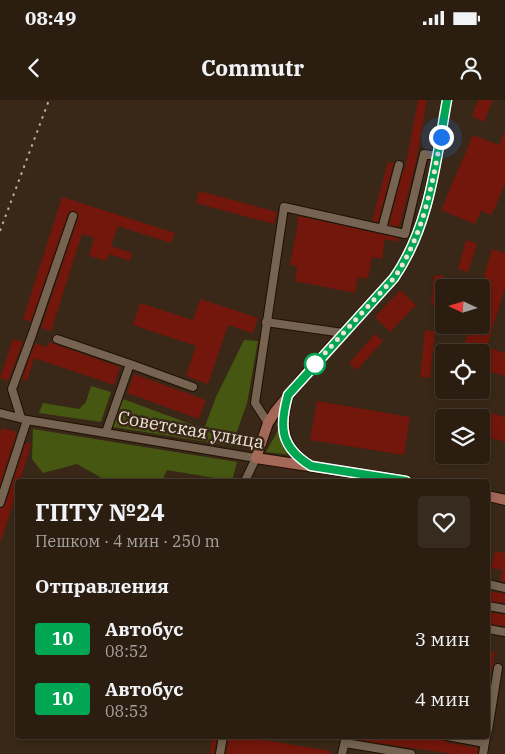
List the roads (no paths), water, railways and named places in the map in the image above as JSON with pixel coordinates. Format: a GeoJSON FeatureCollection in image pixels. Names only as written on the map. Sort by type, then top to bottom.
{"type":"FeatureCollection","features":[{"type":"Feature","properties":{"kind":"main road"},"geometry":{"type":"LineString","coordinates":[[256,458],[268,423],[288,395],[394,278],[404,264],[426,210],[447,100]]}},
{"type":"Feature","properties":{"kind":"main road"},"geometry":{"type":"LineString","coordinates":[[288,395],[283,422],[285,437],[291,449],[299,458],[311,466]]}},
{"type":"Feature","properties":{"kind":"main road","name":"Советская улица"},"geometry":{"type":"LineString","coordinates":[[256,458],[385,479]]}},
{"type":"Feature","properties":{"kind":"main road"},"geometry":{"type":"LineString","coordinates":[[490,496],[504,496]]}},
{"type":"Feature","properties":{"kind":"street"},"geometry":{"type":"LineString","coordinates":[[268,423],[255,403],[284,207],[405,234],[424,154],[437,156]]}},
{"type":"Feature","properties":{"kind":"street"},"geometry":{"type":"LineString","coordinates":[[382,228],[399,165]]}},
{"type":"Feature","properties":{"kind":"street"},"geometry":{"type":"LineString","coordinates":[[0,503],[24,419],[12,388],[73,216]]}},
{"type":"Feature","properties":{"kind":"street"},"geometry":{"type":"LineString","coordinates":[[266,322],[343,333]]}},
{"type":"Feature","properties":{"kind":"street"},"geometry":{"type":"LineString","coordinates":[[57,339],[194,387]]}},
{"type":"Feature","properties":{"kind":"street"},"geometry":{"type":"LineString","coordinates":[[106,432],[130,364]]}},
{"type":"Feature","properties":{"kind":"street","name":"Советская улица"},"geometry":{"type":"LineString","coordinates":[[0,413],[24,419],[256,458]]}},
{"type":"Feature","properties":{"kind":"street"},"geometry":{"type":"LineString","coordinates":[[246,479],[256,458]]}},
{"type":"Feature","properties":{"kind":"street"},"geometry":{"type":"LineString","coordinates":[[490,584],[505,588]]}},
{"type":"Feature","properties":{"kind":"street"},"geometry":{"type":"LineString","coordinates":[[490,606],[505,609]]}},
{"type":"Feature","properties":{"kind":"street"},"geometry":{"type":"LineString","coordinates":[[490,629],[505,632]]}},
{"type":"Feature","properties":{"kind":"street"},"geometry":{"type":"LineString","coordinates":[[490,718],[498,668]]}},
{"type":"Feature","properties":{"kind":"street"},"geometry":{"type":"LineString","coordinates":[[220,754],[222,739]]}},
{"type":"Feature","properties":{"kind":"street"},"geometry":{"type":"LineString","coordinates":[[342,754],[345,740],[411,754]]}},
{"type":"Feature","properties":{"kind":"street"},"geometry":{"type":"LineString","coordinates":[[483,754],[486,740]]}},
{"type":"Feature","properties":{"kind":"railway"},"geometry":{"type":"LineString","coordinates":[[0,231],[49,100]]}}]}
